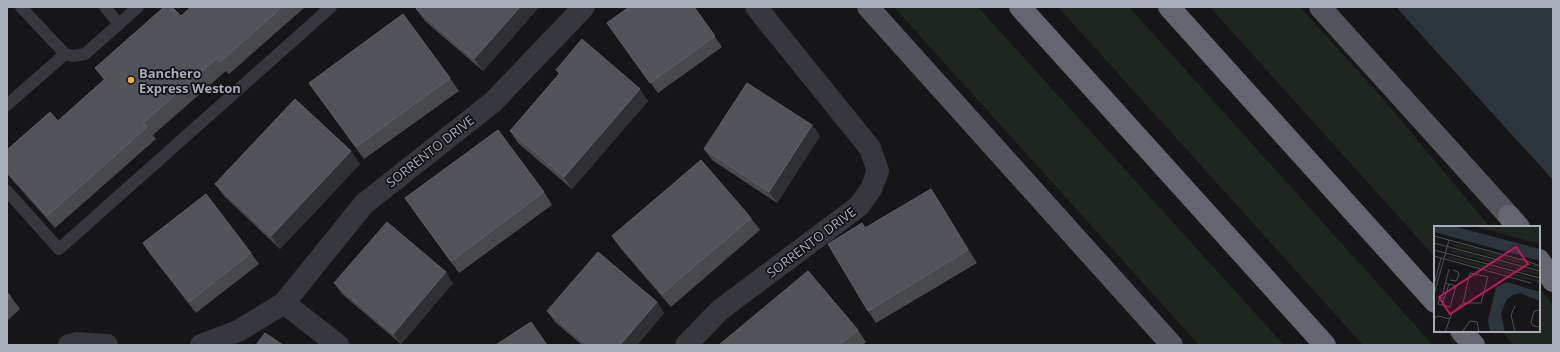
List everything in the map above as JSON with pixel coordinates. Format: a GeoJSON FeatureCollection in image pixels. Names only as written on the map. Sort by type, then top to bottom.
{"type":"FeatureCollection","features":[{"type":"Feature","properties":{"kind":"highway"},"geometry":{"type":"LineString","coordinates":[[1020,7],[1325,345]]}},
{"type":"Feature","properties":{"kind":"highway"},"geometry":{"type":"LineString","coordinates":[[1169,7],[1434,301]]}},
{"type":"Feature","properties":{"kind":"highway"},"geometry":{"type":"LineString","coordinates":[[1540,262],[1553,281]]}},
{"type":"Feature","properties":{"kind":"highway"},"geometry":{"type":"LineString","coordinates":[[1462,332],[1474,345]]}},
{"type":"Feature","properties":{"kind":"main road"},"geometry":{"type":"LineString","coordinates":[[868,7],[1172,345]]}},
{"type":"Feature","properties":{"kind":"main road"},"geometry":{"type":"LineString","coordinates":[[1320,7],[1515,223]]}},
{"type":"Feature","properties":{"kind":"main road"},"geometry":{"type":"LineString","coordinates":[[1540,250],[1553,265]]}},
{"type":"Feature","properties":{"kind":"street","name":"SORRENTO DRIVE"},"geometry":{"type":"LineString","coordinates":[[201,345],[238,331],[284,302],[364,204],[492,102],[584,7]]}},
{"type":"Feature","properties":{"kind":"street","name":"SORRENTO DRIVE"},"geometry":{"type":"LineString","coordinates":[[686,345],[720,310],[859,206],[871,189],[878,171],[870,148],[756,7]]}},
{"type":"Feature","properties":{"kind":"street"},"geometry":{"type":"LineString","coordinates":[[284,302],[338,345]]}},
{"type":"Feature","properties":{"kind":"street"},"geometry":{"type":"LineString","coordinates":[[69,345],[76,343],[107,345]]}},
{"type":"Feature","properties":{"kind":"lane"},"geometry":{"type":"LineString","coordinates":[[21,7],[65,54],[73,56],[85,54],[138,7]]}},
{"type":"Feature","properties":{"kind":"lane"},"geometry":{"type":"LineString","coordinates":[[105,7],[119,24]]}},
{"type":"Feature","properties":{"kind":"lane"},"geometry":{"type":"LineString","coordinates":[[7,191],[59,249],[332,7]]}},
{"type":"Feature","properties":{"kind":"lane"},"geometry":{"type":"LineString","coordinates":[[7,105],[65,54]]}},
{"type":"Feature","properties":{"kind":"shaded area"},"geometry":{"type":"Polygon","coordinates":[[[894,7],[978,7],[1284,345],[1199,345],[894,7]]]}},
{"type":"Feature","properties":{"kind":"shaded area"},"geometry":{"type":"Polygon","coordinates":[[[1058,7],[1129,7],[1433,345],[1363,345],[1058,7]]]}},
{"type":"Feature","properties":{"kind":"shaded area"},"geometry":{"type":"Polygon","coordinates":[[[1210,7],[1300,7],[1386,102],[1489,226],[1434,226],[1434,256],[1210,7]]]}},
{"type":"Feature","properties":{"kind":"shaded area"},"geometry":{"type":"Polygon","coordinates":[[[1396,7],[1553,7],[1553,180],[1396,7]]]}},
{"type":"Feature","properties":{"kind":"shaded area"},"geometry":{"type":"Polygon","coordinates":[[[1540,288],[1553,305],[1553,345],[1514,345],[1502,332],[1540,332],[1540,288]]]}},
{"type":"Feature","properties":{"kind":"building"},"geometry":{"type":"Polygon","coordinates":[[[164,7],[172,7],[181,16],[191,7],[282,7],[220,62],[217,58],[143,123],[147,127],[47,216],[7,171],[7,150],[50,112],[58,121],[105,79],[95,68],[164,7]]]}},
{"type":"Feature","properties":{"kind":"building"},"geometry":{"type":"Polygon","coordinates":[[[418,7],[520,7],[474,59],[416,9],[418,7]]]}},
{"type":"Feature","properties":{"kind":"building"},"geometry":{"type":"Polygon","coordinates":[[[629,7],[694,7],[715,36],[650,83],[607,23],[629,7]]]}},
{"type":"Feature","properties":{"kind":"building"},"geometry":{"type":"Polygon","coordinates":[[[403,14],[450,78],[356,147],[309,83],[403,14]]]}},
{"type":"Feature","properties":{"kind":"building"},"geometry":{"type":"Polygon","coordinates":[[[582,39],[640,89],[564,177],[510,131],[560,73],[556,70],[582,39]]]}},
{"type":"Feature","properties":{"kind":"building"},"geometry":{"type":"Polygon","coordinates":[[[747,83],[812,125],[769,192],[704,149],[747,83]]]}},
{"type":"Feature","properties":{"kind":"building"},"geometry":{"type":"Polygon","coordinates":[[[295,99],[351,151],[271,236],[215,184],[295,99]]]}},
{"type":"Feature","properties":{"kind":"building"},"geometry":{"type":"Polygon","coordinates":[[[498,130],[544,192],[451,261],[405,198],[498,130]]]}},
{"type":"Feature","properties":{"kind":"building"},"geometry":{"type":"Polygon","coordinates":[[[701,160],[751,218],[662,294],[612,236],[701,160]]]}},
{"type":"Feature","properties":{"kind":"building"},"geometry":{"type":"Polygon","coordinates":[[[931,189],[968,250],[868,311],[828,244],[862,223],[865,228],[931,189]]]}},
{"type":"Feature","properties":{"kind":"building"},"geometry":{"type":"Polygon","coordinates":[[[206,194],[251,253],[189,302],[143,243],[206,194]]]}},
{"type":"Feature","properties":{"kind":"building"},"geometry":{"type":"Polygon","coordinates":[[[387,222],[446,272],[393,334],[334,283],[387,222]]]}},
{"type":"Feature","properties":{"kind":"building"},"geometry":{"type":"Polygon","coordinates":[[[598,252],[657,302],[620,345],[587,345],[547,311],[598,252]]]}},
{"type":"Feature","properties":{"kind":"building"},"geometry":{"type":"Polygon","coordinates":[[[808,271],[858,330],[839,345],[719,345],[808,271]]]}},
{"type":"Feature","properties":{"kind":"building"},"geometry":{"type":"Polygon","coordinates":[[[7,292],[11,297],[7,301],[7,292]]]}},
{"type":"Feature","properties":{"kind":"building"},"geometry":{"type":"Polygon","coordinates":[[[531,322],[547,345],[496,345],[531,322]]]}},
{"type":"Feature","properties":{"kind":"building"},"geometry":{"type":"Polygon","coordinates":[[[265,333],[283,345],[256,345],[265,333]]]}},
{"type":"Feature","properties":{"kind":"place","name":"Banchero Express Weston"},"geometry":{"type":"Point","coordinates":[131,80]}}]}
